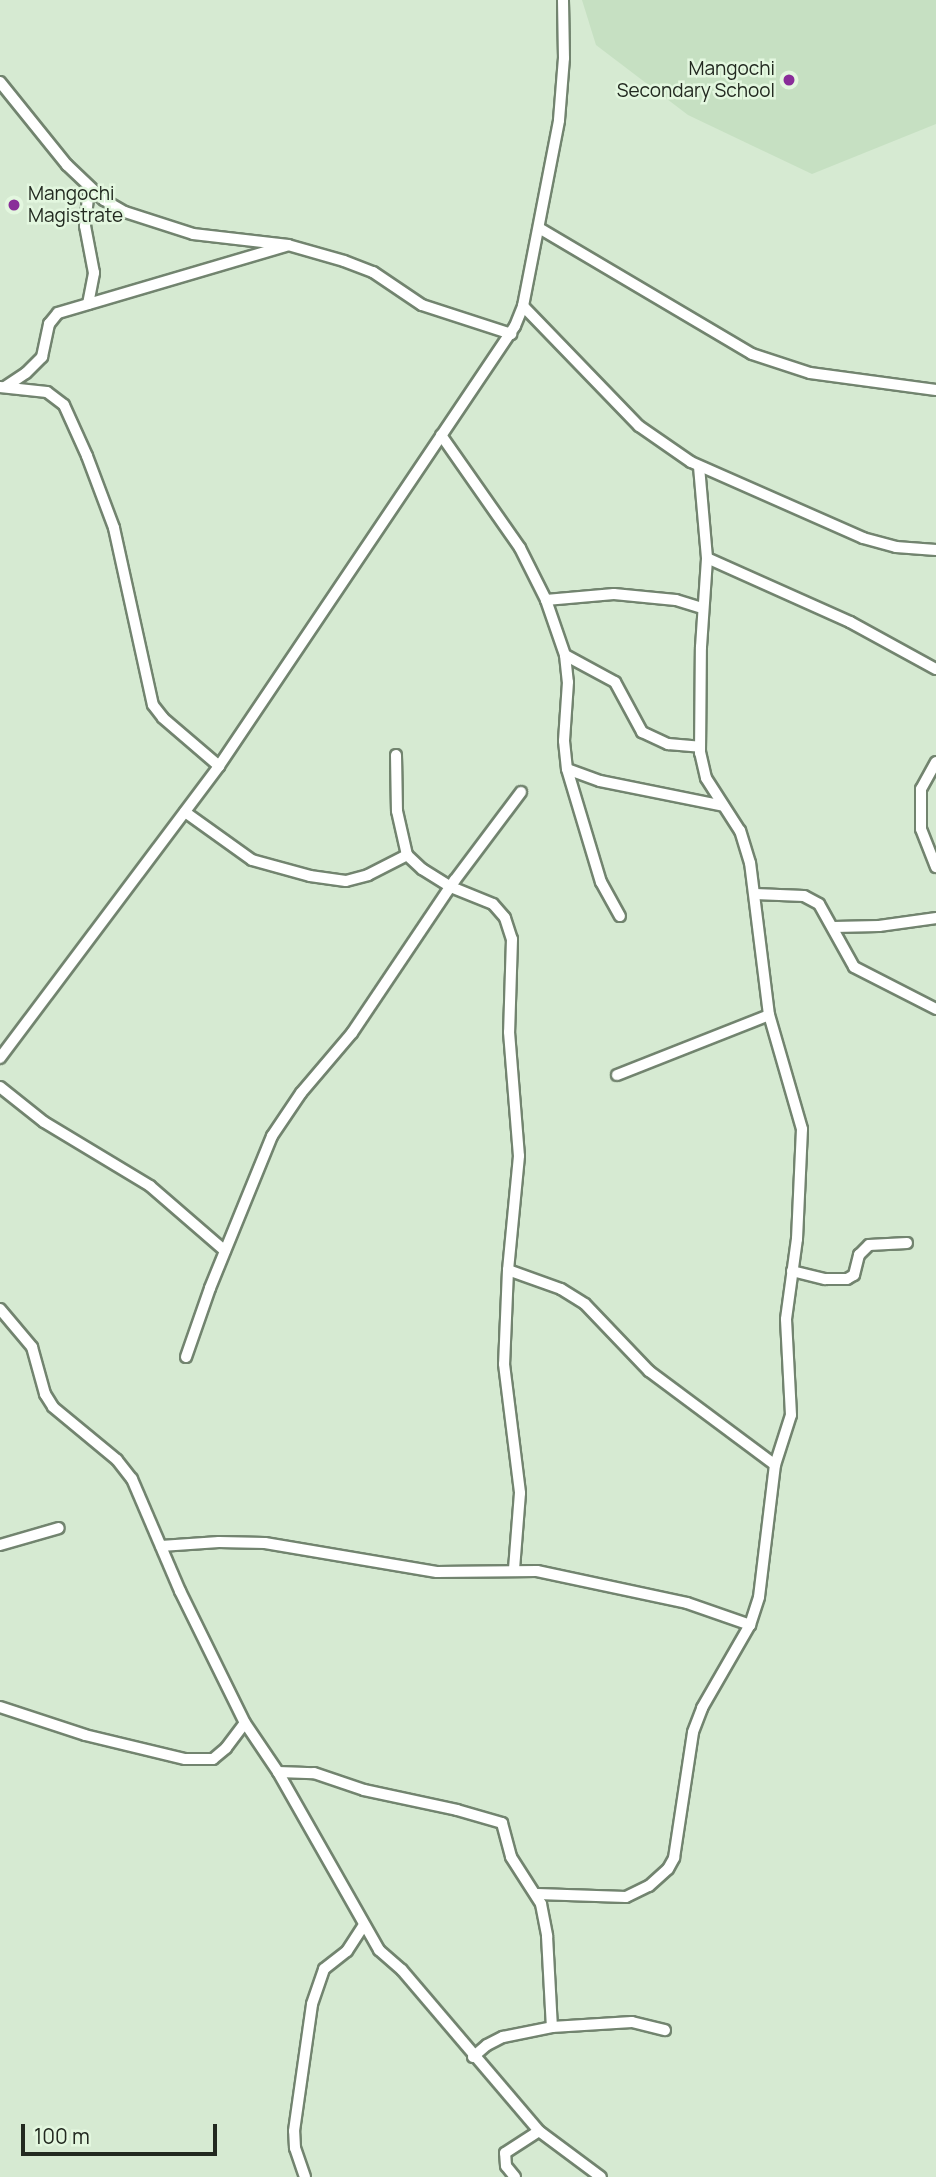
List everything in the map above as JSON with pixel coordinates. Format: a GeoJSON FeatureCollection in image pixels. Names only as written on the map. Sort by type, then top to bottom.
{"type":"FeatureCollection","features":[{"type":"Feature","properties":{"kind":"street"},"geometry":{"type":"LineString","coordinates":[[0,1058],[219,766],[511,334],[523,306],[560,109],[564,58],[563,0]]}},
{"type":"Feature","properties":{"kind":"street"},"geometry":{"type":"LineString","coordinates":[[0,82],[67,166],[89,188],[125,212],[158,225],[214,238],[288,245],[362,267],[416,302],[511,334]]}},
{"type":"Feature","properties":{"kind":"street"},"geometry":{"type":"LineString","coordinates":[[88,304],[94,273],[85,226],[89,188]]}},
{"type":"Feature","properties":{"kind":"street"},"geometry":{"type":"LineString","coordinates":[[539,228],[752,355],[810,373],[936,390]]}},
{"type":"Feature","properties":{"kind":"street"},"geometry":{"type":"LineString","coordinates":[[3,387],[26,373],[42,357],[52,317],[288,245]]}},
{"type":"Feature","properties":{"kind":"street"},"geometry":{"type":"LineString","coordinates":[[523,306],[639,426],[699,466],[863,538],[896,547],[936,550]]}},
{"type":"Feature","properties":{"kind":"street"},"geometry":{"type":"LineString","coordinates":[[3,387],[47,392],[56,396],[69,414],[114,528],[153,705],[163,718],[219,766]]}},
{"type":"Feature","properties":{"kind":"street"},"geometry":{"type":"LineString","coordinates":[[442,435],[520,548],[546,600],[565,655],[568,682],[564,741],[568,769],[601,882],[620,916]]}},
{"type":"Feature","properties":{"kind":"street"},"geometry":{"type":"LineString","coordinates":[[537,1894],[626,1897],[649,1886],[668,1869],[674,1858],[693,1732],[702,1708],[750,1625],[763,1573],[775,1465],[792,1403],[786,1318],[797,1239],[802,1129],[769,1015],[750,863],[740,831],[706,778],[700,747],[706,558],[699,466]]}},
{"type":"Feature","properties":{"kind":"street"},"geometry":{"type":"LineString","coordinates":[[706,558],[794,595],[936,669]]}},
{"type":"Feature","properties":{"kind":"street"},"geometry":{"type":"LineString","coordinates":[[546,600],[614,594],[676,600],[703,608]]}},
{"type":"Feature","properties":{"kind":"street"},"geometry":{"type":"LineString","coordinates":[[565,655],[615,682],[642,732],[668,744],[700,747]]}},
{"type":"Feature","properties":{"kind":"street"},"geometry":{"type":"LineString","coordinates":[[396,755],[397,811],[407,855],[422,869],[451,887],[493,904],[505,918],[512,939],[509,1032],[519,1156],[508,1270],[504,1364],[520,1493],[514,1570]]}},
{"type":"Feature","properties":{"kind":"street"},"geometry":{"type":"LineString","coordinates":[[936,762],[921,789],[921,829],[936,867]]}},
{"type":"Feature","properties":{"kind":"street"},"geometry":{"type":"LineString","coordinates":[[568,769],[600,781],[724,806]]}},
{"type":"Feature","properties":{"kind":"street"},"geometry":{"type":"LineString","coordinates":[[186,1357],[272,1136],[352,1033],[451,887],[521,792]]}},
{"type":"Feature","properties":{"kind":"street"},"geometry":{"type":"LineString","coordinates":[[185,812],[253,860],[310,876],[346,881],[368,875],[407,855]]}},
{"type":"Feature","properties":{"kind":"street"},"geometry":{"type":"LineString","coordinates":[[755,894],[804,896],[819,904],[854,967],[936,1009]]}},
{"type":"Feature","properties":{"kind":"street"},"geometry":{"type":"LineString","coordinates":[[834,927],[879,926],[936,918]]}},
{"type":"Feature","properties":{"kind":"street"},"geometry":{"type":"LineString","coordinates":[[617,1074],[769,1015]]}},
{"type":"Feature","properties":{"kind":"street"},"geometry":{"type":"LineString","coordinates":[[0,1087],[44,1122],[150,1186],[225,1251]]}},
{"type":"Feature","properties":{"kind":"street"},"geometry":{"type":"LineString","coordinates":[[792,1271],[825,1279],[847,1279],[854,1275],[859,1255],[869,1245],[907,1244]]}},
{"type":"Feature","properties":{"kind":"street"},"geometry":{"type":"LineString","coordinates":[[508,1270],[561,1289],[584,1304],[649,1371],[775,1465]]}},
{"type":"Feature","properties":{"kind":"street"},"geometry":{"type":"LineString","coordinates":[[0,1309],[32,1348],[45,1394],[53,1407],[107,1451],[132,1479],[245,1723],[278,1772],[379,1950],[402,1970],[539,2130],[601,2177]]}},
{"type":"Feature","properties":{"kind":"street"},"geometry":{"type":"LineString","coordinates":[[0,1545],[60,1528]]}},
{"type":"Feature","properties":{"kind":"street"},"geometry":{"type":"LineString","coordinates":[[161,1546],[219,1542],[265,1543],[425,1570],[514,1570],[550,1573],[663,1597],[750,1625]]}},
{"type":"Feature","properties":{"kind":"street"},"geometry":{"type":"LineString","coordinates":[[0,1707],[85,1735],[185,1759],[213,1759],[226,1748],[245,1723]]}},
{"type":"Feature","properties":{"kind":"street"},"geometry":{"type":"LineString","coordinates":[[278,1772],[314,1773],[363,1790],[499,1821],[506,1830],[513,1862],[537,1894],[547,1936],[552,2027]]}},
{"type":"Feature","properties":{"kind":"street"},"geometry":{"type":"LineString","coordinates":[[305,2177],[295,2148],[294,2131],[312,2004],[324,1969],[347,1951],[363,1925]]}},
{"type":"Feature","properties":{"kind":"street"},"geometry":{"type":"LineString","coordinates":[[474,2057],[486,2045],[503,2037],[552,2027],[632,2022],[665,2030]]}},
{"type":"Feature","properties":{"kind":"street"},"geometry":{"type":"LineString","coordinates":[[514,2177],[506,2166],[505,2153],[539,2130]]}},
{"type":"Feature","properties":{"kind":"shaded area","name":"Mangochi Secondary School"},"geometry":{"type":"Polygon","coordinates":[[[582,0],[936,0],[936,124],[812,174],[688,115],[596,45],[582,0]]]}},
{"type":"Feature","properties":{"kind":"place","name":"Mangochi Secondary School"},"geometry":{"type":"Point","coordinates":[789,80]}},
{"type":"Feature","properties":{"kind":"place","name":"Mangochi Magistrate"},"geometry":{"type":"Point","coordinates":[14,205]}}]}
